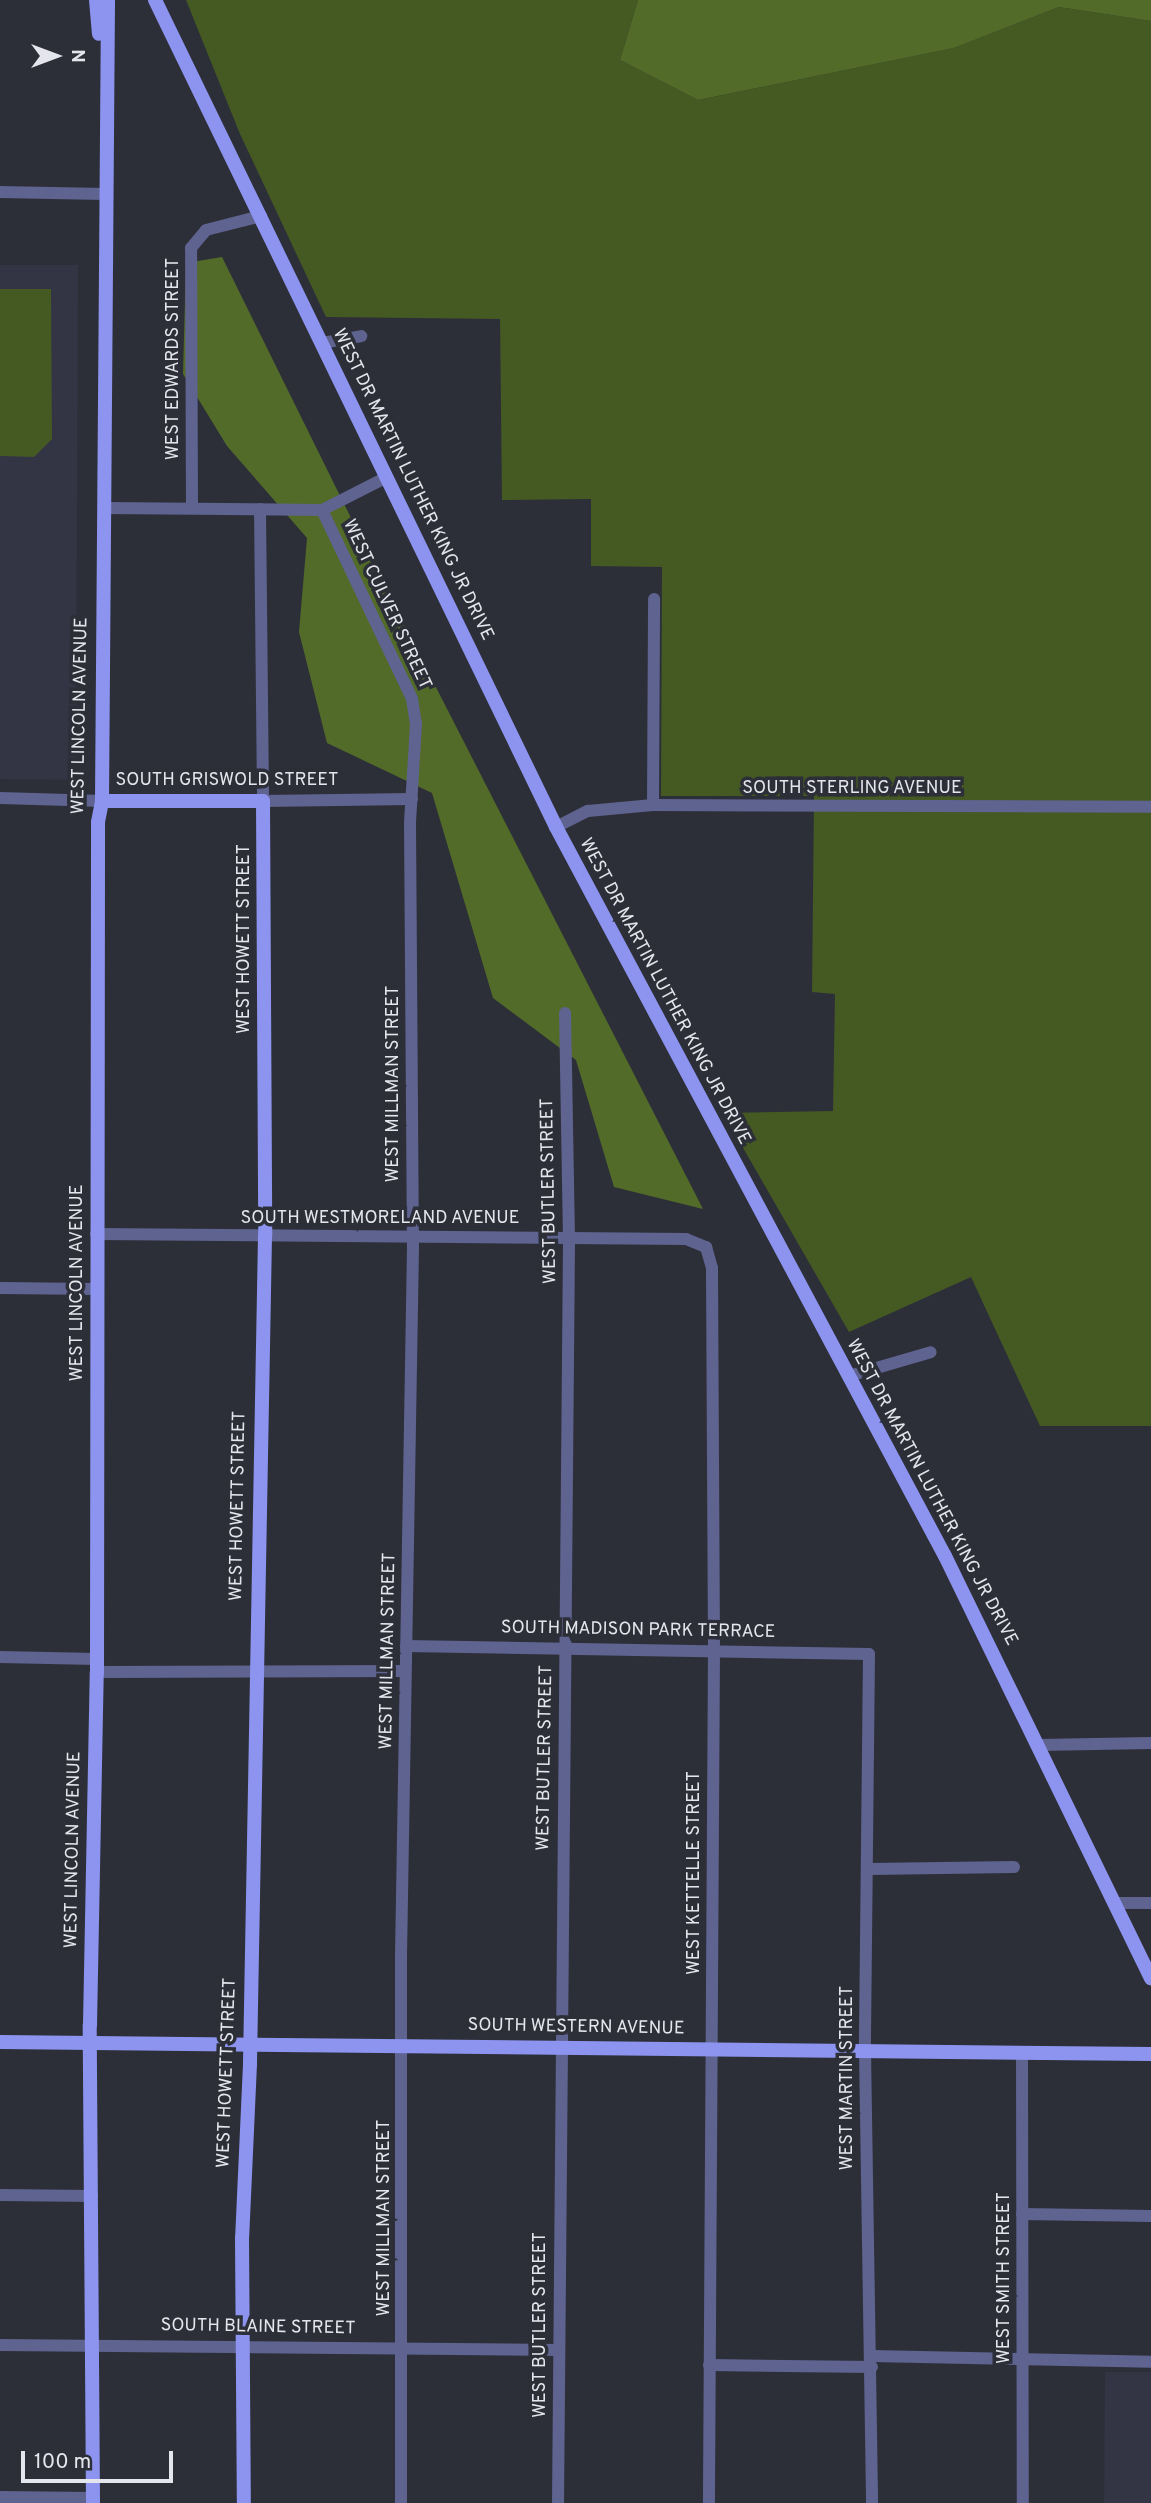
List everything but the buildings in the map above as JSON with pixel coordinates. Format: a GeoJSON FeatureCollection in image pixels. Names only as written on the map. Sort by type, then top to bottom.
{"type":"FeatureCollection","features":[{"type":"Feature","properties":{"kind":"main road","name":"WEST LINCOLN AVENUE"},"geometry":{"type":"LineString","coordinates":[[96,0],[104,63]]}},
{"type":"Feature","properties":{"kind":"main road","name":"WEST LINCOLN AVENUE"},"geometry":{"type":"LineString","coordinates":[[93,2501],[90,2043],[97,1665],[98,822],[102,801],[104,63],[108,0]]}},
{"type":"Feature","properties":{"kind":"main road","name":"WEST DR MARTIN LUTHER KING JR DRIVE"},"geometry":{"type":"LineString","coordinates":[[156,0],[556,827],[849,1376],[1040,1745],[1151,1978]]}},
{"type":"Feature","properties":{"kind":"main road","name":"SOUTH GRISWOLD STREET"},"geometry":{"type":"LineString","coordinates":[[102,801],[263,801]]}},
{"type":"Feature","properties":{"kind":"main road","name":"WEST HOWETT STREET"},"geometry":{"type":"LineString","coordinates":[[244,2503],[242,2238],[250,2043],[265,1236],[263,801]]}},
{"type":"Feature","properties":{"kind":"main road","name":"SOUTH WESTERN AVENUE"},"geometry":{"type":"LineString","coordinates":[[0,2042],[1151,2054]]}},
{"type":"Feature","properties":{"kind":"street"},"geometry":{"type":"LineString","coordinates":[[0,192],[104,194]]}},
{"type":"Feature","properties":{"kind":"street","name":"WEST EDWARDS STREET"},"geometry":{"type":"LineString","coordinates":[[192,508],[191,248],[206,230],[261,216]]}},
{"type":"Feature","properties":{"kind":"street"},"geometry":{"type":"LineString","coordinates":[[322,343],[360,336]]}},
{"type":"Feature","properties":{"kind":"street"},"geometry":{"type":"LineString","coordinates":[[104,508],[322,510],[385,478]]}},
{"type":"Feature","properties":{"kind":"street","name":"WEST HOWETT STREET"},"geometry":{"type":"LineString","coordinates":[[260,509],[263,801]]}},
{"type":"Feature","properties":{"kind":"street","name":"WEST CULVER STREET"},"geometry":{"type":"LineString","coordinates":[[322,510],[412,699],[416,723],[412,799]]}},
{"type":"Feature","properties":{"kind":"street"},"geometry":{"type":"LineString","coordinates":[[653,805],[654,599]]}},
{"type":"Feature","properties":{"kind":"street","name":"SOUTH GRISWOLD STREET"},"geometry":{"type":"LineString","coordinates":[[0,798],[102,801]]}},
{"type":"Feature","properties":{"kind":"street","name":"SOUTH GRISWOLD STREET"},"geometry":{"type":"LineString","coordinates":[[263,801],[412,799]]}},
{"type":"Feature","properties":{"kind":"street","name":"WEST MILLMAN STREET"},"geometry":{"type":"LineString","coordinates":[[401,2503],[400,2045],[413,1236],[412,799]]}},
{"type":"Feature","properties":{"kind":"street","name":"SOUTH STERLING AVENUE"},"geometry":{"type":"LineString","coordinates":[[556,827],[588,811],[653,805],[1151,807]]}},
{"type":"Feature","properties":{"kind":"street","name":"WEST BUTLER STREET"},"geometry":{"type":"LineString","coordinates":[[558,2503],[559,2047],[569,1239],[565,1013]]}},
{"type":"Feature","properties":{"kind":"street","name":"SOUTH WESTMORELAND AVENUE"},"geometry":{"type":"LineString","coordinates":[[96,1234],[690,1239],[705,1245]]}},
{"type":"Feature","properties":{"kind":"street","name":"WEST KETTELLE STREET"},"geometry":{"type":"LineString","coordinates":[[705,1245],[712,1268],[714,1650],[709,2503]]}},
{"type":"Feature","properties":{"kind":"street"},"geometry":{"type":"LineString","coordinates":[[0,1288],[97,1289]]}},
{"type":"Feature","properties":{"kind":"street"},"geometry":{"type":"LineString","coordinates":[[849,1376],[931,1352]]}},
{"type":"Feature","properties":{"kind":"street","name":"SOUTH MADISON PARK TERRACE"},"geometry":{"type":"LineString","coordinates":[[406,1646],[869,1654]]}},
{"type":"Feature","properties":{"kind":"street","name":"WEST MARTIN STREET"},"geometry":{"type":"LineString","coordinates":[[869,1654],[869,1869],[865,2051],[872,2361],[872,2503]]}},
{"type":"Feature","properties":{"kind":"street"},"geometry":{"type":"LineString","coordinates":[[0,1657],[97,1665],[256,1671],[405,1671]]}},
{"type":"Feature","properties":{"kind":"street"},"geometry":{"type":"LineString","coordinates":[[1040,1745],[1151,1743]]}},
{"type":"Feature","properties":{"kind":"street"},"geometry":{"type":"LineString","coordinates":[[869,1869],[1014,1867]]}},
{"type":"Feature","properties":{"kind":"street"},"geometry":{"type":"LineString","coordinates":[[1116,1903],[1151,1903]]}},
{"type":"Feature","properties":{"kind":"street","name":"WEST SMITH STREET"},"geometry":{"type":"LineString","coordinates":[[1022,2053],[1023,2503]]}},
{"type":"Feature","properties":{"kind":"street"},"geometry":{"type":"LineString","coordinates":[[0,2195],[92,2196]]}},
{"type":"Feature","properties":{"kind":"street"},"geometry":{"type":"LineString","coordinates":[[1022,2214],[1151,2216]]}},
{"type":"Feature","properties":{"kind":"street","name":"SOUTH BLAINE STREET"},"geometry":{"type":"LineString","coordinates":[[0,2345],[244,2345],[559,2350]]}},
{"type":"Feature","properties":{"kind":"street"},"geometry":{"type":"LineString","coordinates":[[709,2365],[872,2361],[1151,2362]]}},
{"type":"Feature","properties":{"kind":"street"},"geometry":{"type":"LineString","coordinates":[[0,2497],[93,2501]]}},
{"type":"Feature","properties":{"kind":"shaded area"},"geometry":{"type":"Polygon","coordinates":[[[0,265],[78,265],[76,780],[0,779],[0,265]]]}},
{"type":"Feature","properties":{"kind":"shaded area"},"geometry":{"type":"Polygon","coordinates":[[[1105,2372],[1151,2372],[1151,2503],[1104,2503],[1105,2372]]]}},
{"type":"Feature","properties":{"kind":"green space"},"geometry":{"type":"Polygon","coordinates":[[[186,0],[638,0],[620,60],[698,100],[954,48],[1059,7],[1151,21],[1151,1426],[1040,1426],[971,1277],[849,1332],[723,1113],[833,1111],[835,994],[812,992],[814,796],[661,796],[662,567],[591,566],[591,499],[502,500],[500,319],[326,317],[240,134],[186,0]]]}},
{"type":"Feature","properties":{"kind":"green space"},"geometry":{"type":"Polygon","coordinates":[[[638,0],[1151,0],[1151,21],[1059,7],[954,48],[698,100],[620,60],[638,0]]]}},
{"type":"Feature","properties":{"kind":"green space"},"geometry":{"type":"Polygon","coordinates":[[[222,257],[399,615],[703,1209],[614,1187],[576,1060],[493,998],[432,793],[327,743],[299,632],[307,538],[227,446],[183,374],[186,263],[222,257]]]}},
{"type":"Feature","properties":{"kind":"green space"},"geometry":{"type":"Polygon","coordinates":[[[0,289],[51,289],[52,439],[34,457],[0,456],[0,289]]]}}]}
